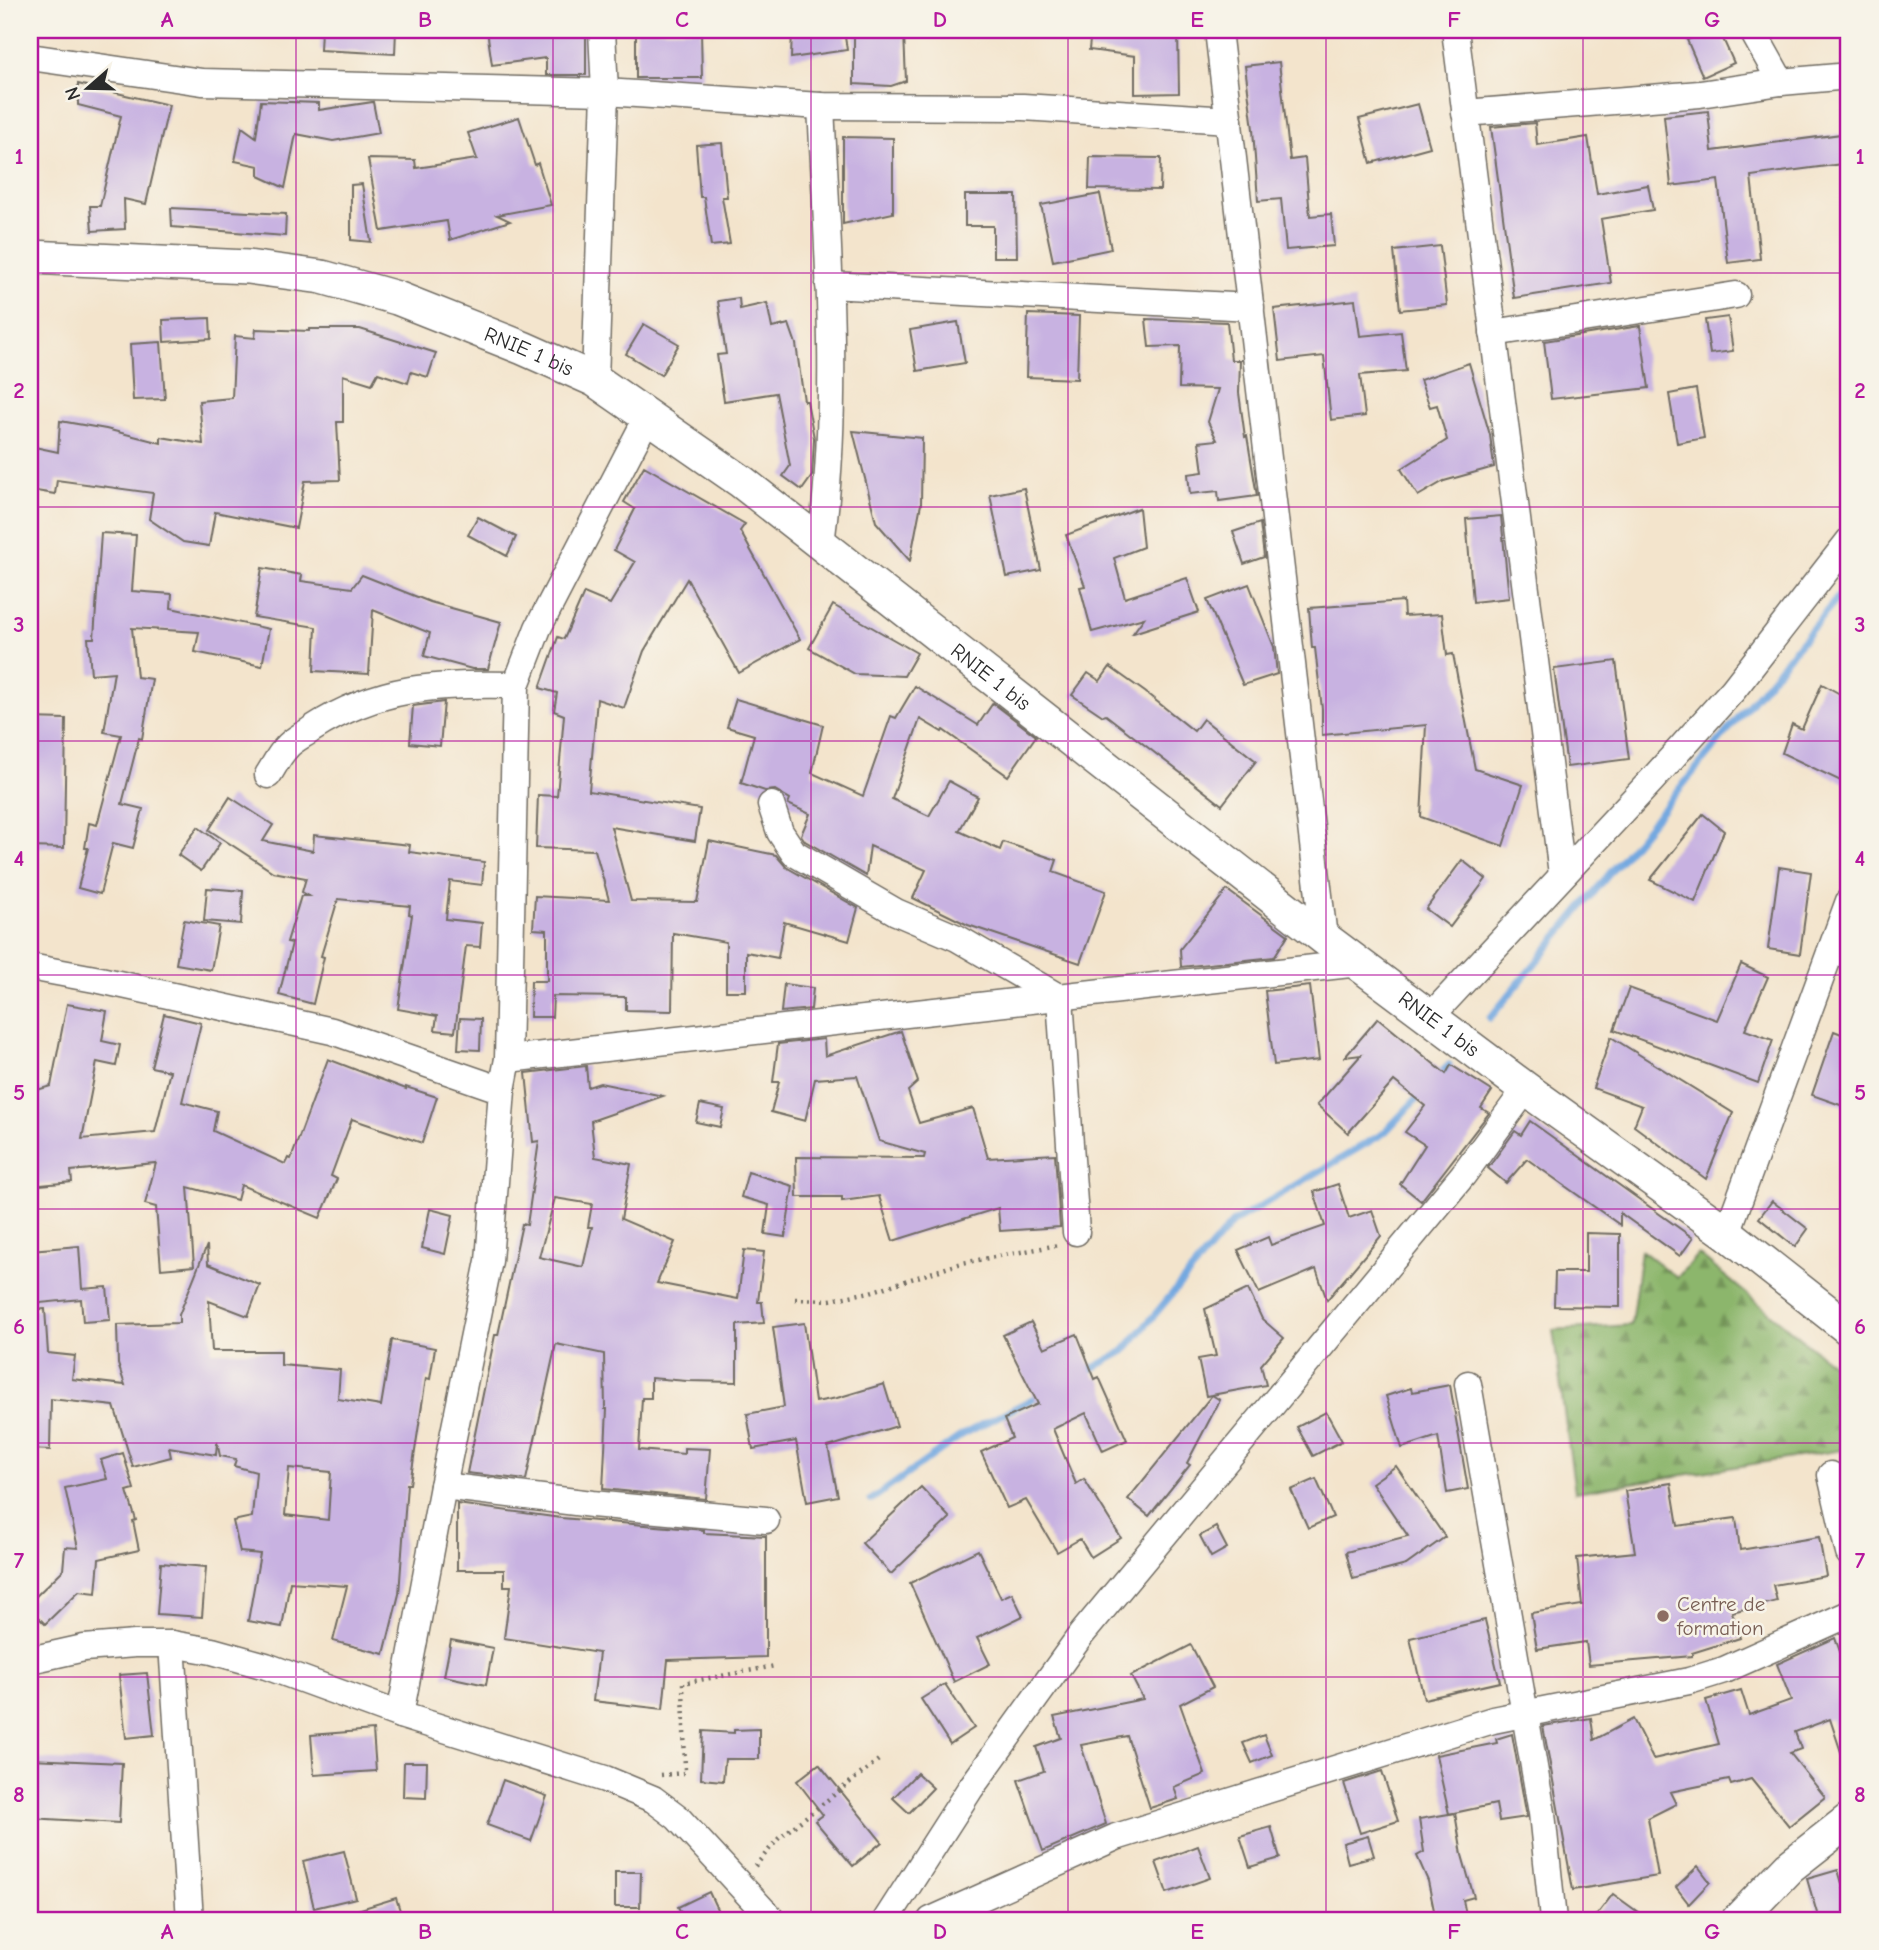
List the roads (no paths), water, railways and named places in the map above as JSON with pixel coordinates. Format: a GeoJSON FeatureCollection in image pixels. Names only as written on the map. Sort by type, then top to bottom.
{"type":"FeatureCollection","features":[{"type":"Feature","properties":{"kind":"main road","name":"RNIE 1 bis"},"geometry":{"type":"LineString","coordinates":[[30,257],[248,267],[322,278],[397,298],[596,380],[742,482],[1324,938],[1526,1089],[1727,1233],[1849,1329]]}},
{"type":"Feature","properties":{"kind":"main road"},"geometry":{"type":"LineString","coordinates":[[1738,1920],[1789,1867],[1849,1820]]}},
{"type":"Feature","properties":{"kind":"street"},"geometry":{"type":"LineString","coordinates":[[596,380],[605,92],[602,30]]}},
{"type":"Feature","properties":{"kind":"street"},"geometry":{"type":"LineString","coordinates":[[1218,30],[1324,938]]}},
{"type":"Feature","properties":{"kind":"street"},"geometry":{"type":"LineString","coordinates":[[1455,30],[1562,874]]}},
{"type":"Feature","properties":{"kind":"street"},"geometry":{"type":"LineString","coordinates":[[1752,30],[1781,82]]}},
{"type":"Feature","properties":{"kind":"street"},"geometry":{"type":"LineString","coordinates":[[30,57],[202,82],[605,92],[821,106],[1023,107],[1229,120]]}},
{"type":"Feature","properties":{"kind":"street"},"geometry":{"type":"LineString","coordinates":[[1465,113],[1700,93],[1849,76]]}},
{"type":"Feature","properties":{"kind":"street"},"geometry":{"type":"LineString","coordinates":[[821,106],[831,404],[829,482],[821,544]]}},
{"type":"Feature","properties":{"kind":"street"},"geometry":{"type":"LineString","coordinates":[[829,285],[1251,307]]}},
{"type":"Feature","properties":{"kind":"street"},"geometry":{"type":"LineString","coordinates":[[1493,332],[1737,295]]}},
{"type":"Feature","properties":{"kind":"street"},"geometry":{"type":"LineString","coordinates":[[400,1715],[489,1261],[502,1090],[508,1059],[516,685],[538,628],[648,416]]}},
{"type":"Feature","properties":{"kind":"street"},"geometry":{"type":"LineString","coordinates":[[1430,1017],[1733,690],[1849,541]]}},
{"type":"Feature","properties":{"kind":"street"},"geometry":{"type":"LineString","coordinates":[[268,775],[286,747],[321,723],[355,705],[411,688],[467,684],[516,685]]}},
{"type":"Feature","properties":{"kind":"street"},"geometry":{"type":"LineString","coordinates":[[771,805],[780,832],[794,853],[896,912],[957,937],[1060,998]]}},
{"type":"Feature","properties":{"kind":"street"},"geometry":{"type":"LineString","coordinates":[[1727,1233],[1849,901]]}},
{"type":"Feature","properties":{"kind":"street"},"geometry":{"type":"LineString","coordinates":[[508,1059],[1359,964]]}},
{"type":"Feature","properties":{"kind":"street"},"geometry":{"type":"LineString","coordinates":[[30,967],[332,1031],[502,1090]]}},
{"type":"Feature","properties":{"kind":"street"},"geometry":{"type":"LineString","coordinates":[[1060,998],[1076,1232]]}},
{"type":"Feature","properties":{"kind":"street"},"geometry":{"type":"LineString","coordinates":[[886,1920],[970,1789],[1081,1635],[1463,1175],[1526,1089]]}},
{"type":"Feature","properties":{"kind":"street"},"geometry":{"type":"LineString","coordinates":[[1468,1384],[1542,1813],[1553,1920]]}},
{"type":"Feature","properties":{"kind":"street"},"geometry":{"type":"LineString","coordinates":[[1831,1475],[1849,1553]]}},
{"type":"Feature","properties":{"kind":"street"},"geometry":{"type":"LineString","coordinates":[[443,1486],[592,1504],[766,1520]]}},
{"type":"Feature","properties":{"kind":"street"},"geometry":{"type":"LineString","coordinates":[[931,1920],[1116,1837],[1469,1727],[1689,1681],[1724,1670],[1849,1614]]}},
{"type":"Feature","properties":{"kind":"street"},"geometry":{"type":"LineString","coordinates":[[173,1644],[190,1920]]}},
{"type":"Feature","properties":{"kind":"street"},"geometry":{"type":"LineString","coordinates":[[30,1660],[84,1648],[173,1644],[212,1651],[265,1666],[400,1715],[604,1779],[653,1799],[677,1817],[772,1920]]}},
{"type":"Feature","properties":{"kind":"waterway"},"geometry":{"type":"LineString","coordinates":[[1490,1018],[1849,584]]}},
{"type":"Feature","properties":{"kind":"waterway"},"geometry":{"type":"LineString","coordinates":[[1436,1078],[1449,1065]]}},
{"type":"Feature","properties":{"kind":"waterway"},"geometry":{"type":"LineString","coordinates":[[1084,1373],[1124,1351],[1232,1223],[1384,1133],[1423,1092]]}},
{"type":"Feature","properties":{"kind":"waterway"},"geometry":{"type":"LineString","coordinates":[[871,1500],[962,1435],[1042,1394]]}},
{"type":"Feature","properties":{"kind":"place","name":"Centre de formation"},"geometry":{"type":"Point","coordinates":[1663,1616]}}]}
